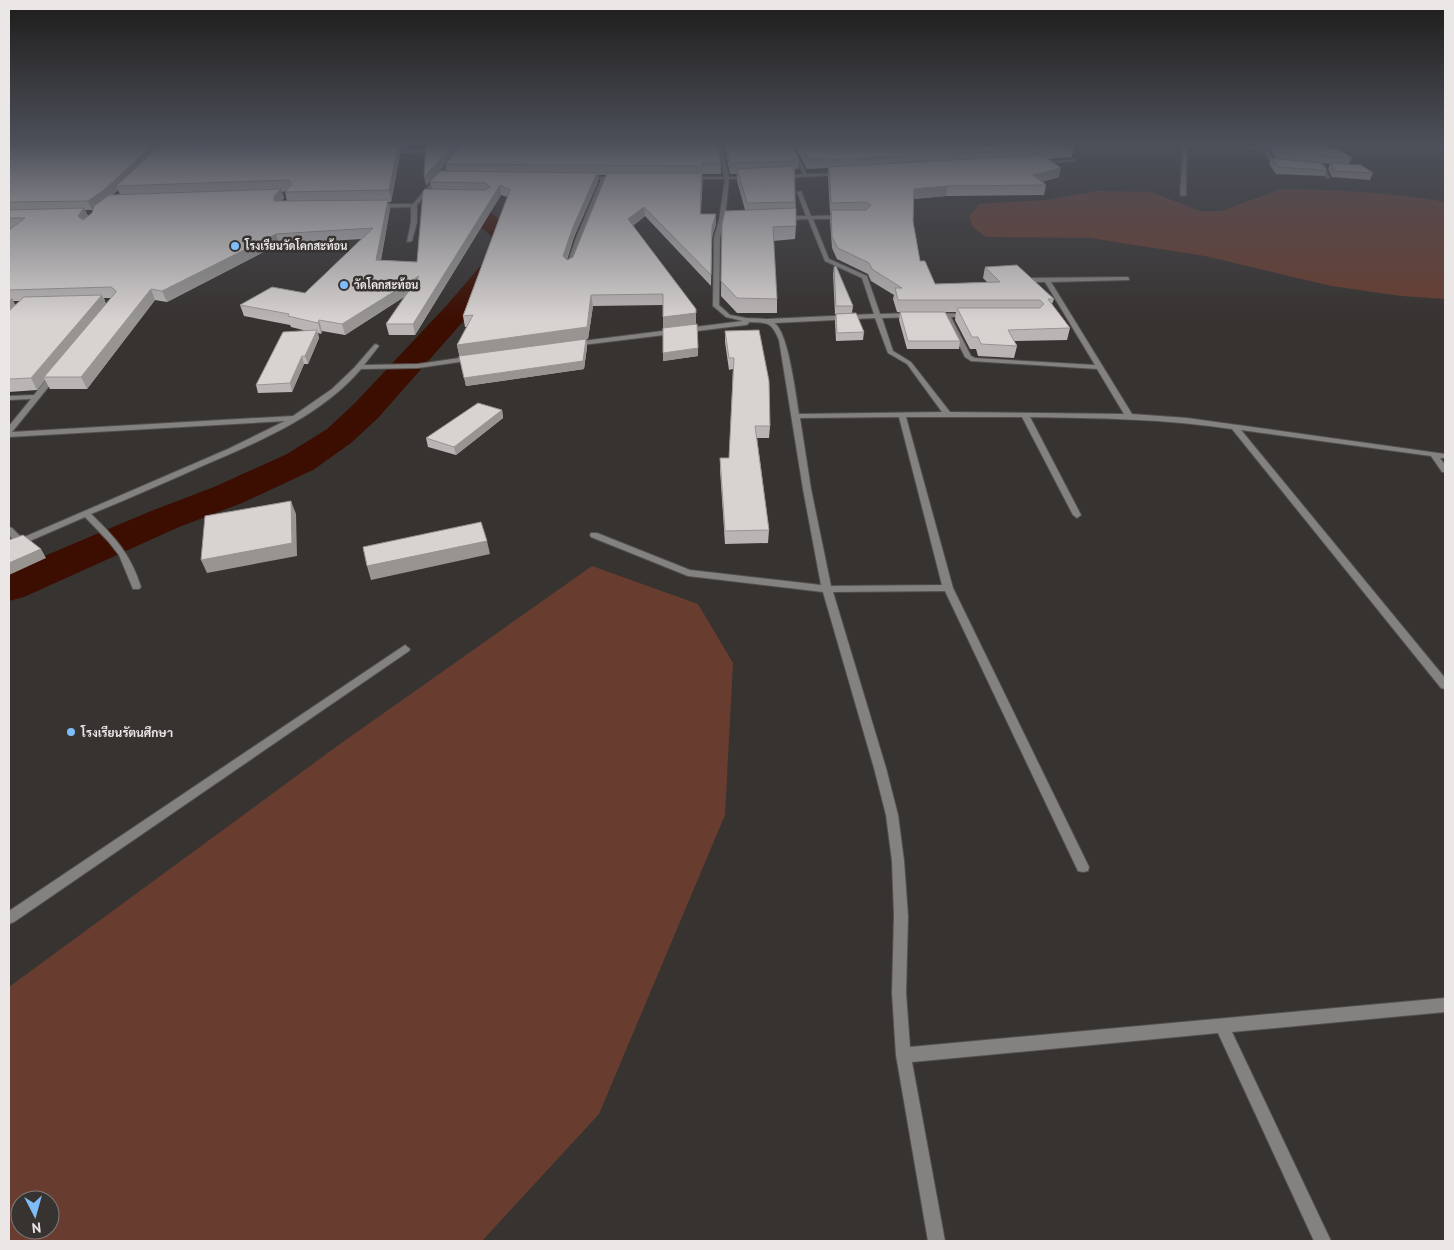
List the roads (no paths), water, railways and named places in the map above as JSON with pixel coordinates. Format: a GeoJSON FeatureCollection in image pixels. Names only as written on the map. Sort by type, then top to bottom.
{"type":"FeatureCollection","features":[{"type":"Feature","properties":{"kind":"street"},"geometry":{"type":"LineString","coordinates":[[569,266],[593,203]]}},
{"type":"Feature","properties":{"kind":"street"},"geometry":{"type":"LineString","coordinates":[[724,203],[722,220],[716,237],[716,306],[728,316],[746,320],[767,321],[776,326],[782,340],[807,489],[827,589],[892,815],[901,907],[899,993],[902,1055],[936,1241]]}},
{"type":"Feature","properties":{"kind":"street"},"geometry":{"type":"LineString","coordinates":[[803,203],[827,260],[865,277],[890,352],[909,363],[948,415]]}},
{"type":"Feature","properties":{"kind":"street"},"geometry":{"type":"LineString","coordinates":[[368,206],[414,205],[414,222],[409,241]]}},
{"type":"Feature","properties":{"kind":"street"},"geometry":{"type":"LineString","coordinates":[[772,218],[846,217]]}},
{"type":"Feature","properties":{"kind":"street"},"geometry":{"type":"LineString","coordinates":[[722,220],[731,219]]}},
{"type":"Feature","properties":{"kind":"street"},"geometry":{"type":"LineString","coordinates":[[1025,280],[1127,278]]}},
{"type":"Feature","properties":{"kind":"street"},"geometry":{"type":"LineString","coordinates":[[1047,280],[1129,416]]}},
{"type":"Feature","properties":{"kind":"street"},"geometry":{"type":"LineString","coordinates":[[561,346],[709,326],[767,321],[919,315]]}},
{"type":"Feature","properties":{"kind":"street"},"geometry":{"type":"LineString","coordinates":[[928,315],[972,315]]}},
{"type":"Feature","properties":{"kind":"street"},"geometry":{"type":"LineString","coordinates":[[947,315],[968,357],[973,360],[1100,367]]}},
{"type":"Feature","properties":{"kind":"street"},"geometry":{"type":"LineString","coordinates":[[9,547],[272,432],[320,401],[362,367],[376,346]]}},
{"type":"Feature","properties":{"kind":"street"},"geometry":{"type":"LineString","coordinates":[[362,367],[418,366],[477,357]]}},
{"type":"Feature","properties":{"kind":"street"},"geometry":{"type":"LineString","coordinates":[[9,433],[35,397],[60,368]]}},
{"type":"Feature","properties":{"kind":"street"},"geometry":{"type":"LineString","coordinates":[[9,398],[35,397]]}},
{"type":"Feature","properties":{"kind":"street"},"geometry":{"type":"LineString","coordinates":[[1025,415],[1077,515]]}},
{"type":"Feature","properties":{"kind":"street"},"geometry":{"type":"LineString","coordinates":[[796,416],[1129,416],[1187,420],[1445,456]]}},
{"type":"Feature","properties":{"kind":"street"},"geometry":{"type":"LineString","coordinates":[[902,416],[948,588],[1083,867]]}},
{"type":"Feature","properties":{"kind":"street"},"geometry":{"type":"LineString","coordinates":[[9,433],[296,418]]}},
{"type":"Feature","properties":{"kind":"street"},"geometry":{"type":"LineString","coordinates":[[1235,427],[1445,685]]}},
{"type":"Feature","properties":{"kind":"street"},"geometry":{"type":"LineString","coordinates":[[1434,454],[1445,470]]}},
{"type":"Feature","properties":{"kind":"street"},"geometry":{"type":"LineString","coordinates":[[86,514],[123,552],[131,566],[136,587]]}},
{"type":"Feature","properties":{"kind":"street"},"geometry":{"type":"LineString","coordinates":[[9,530],[20,542]]}},
{"type":"Feature","properties":{"kind":"street"},"geometry":{"type":"LineString","coordinates":[[594,535],[688,573],[827,589],[948,588]]}},
{"type":"Feature","properties":{"kind":"street"},"geometry":{"type":"LineString","coordinates":[[9,918],[405,649]]}},
{"type":"Feature","properties":{"kind":"street"},"geometry":{"type":"LineString","coordinates":[[902,1055],[1445,1005]]}},
{"type":"Feature","properties":{"kind":"street"},"geometry":{"type":"LineString","coordinates":[[1222,1026],[1323,1241]]}},
{"type":"Feature","properties":{"kind":"waterway"},"geometry":{"type":"LineString","coordinates":[[9,587],[165,519],[228,495],[300,462],[339,436],[366,411],[457,311],[504,252],[506,238],[466,203]]}},
{"type":"Feature","properties":{"kind":"place","name":"โรงเรียนวัดโคกสะท้อน"},"geometry":{"type":"Point","coordinates":[235,246]}},
{"type":"Feature","properties":{"kind":"place","name":"วัดโคกสะท้อน"},"geometry":{"type":"Point","coordinates":[344,285]}},
{"type":"Feature","properties":{"kind":"place","name":"โรงเรียนรัตนศึกษา"},"geometry":{"type":"Point","coordinates":[71,732]}}]}
